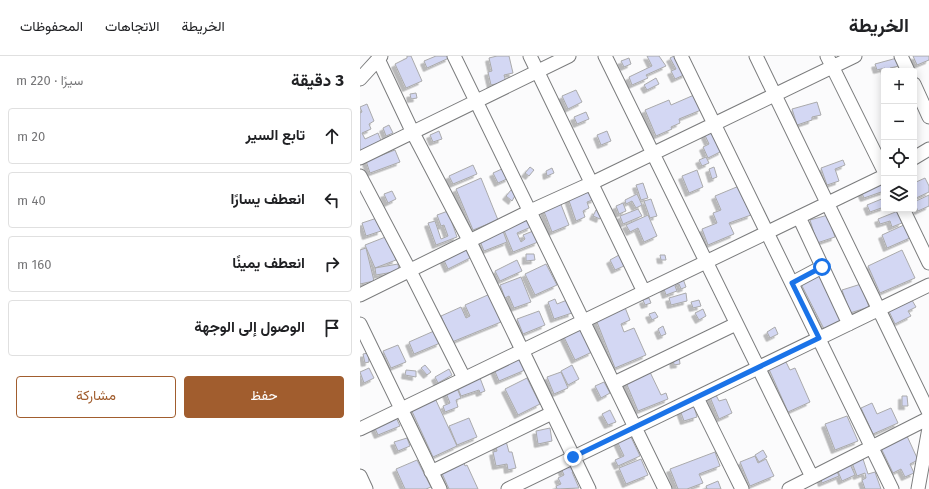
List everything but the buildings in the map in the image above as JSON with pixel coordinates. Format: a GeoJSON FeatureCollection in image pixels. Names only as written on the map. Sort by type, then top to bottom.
{"type":"FeatureCollection","features":[{"type":"Feature","properties":{"kind":"street"},"geometry":{"type":"LineString","coordinates":[[454,56],[528,212],[636,427],[665,489]]}},
{"type":"Feature","properties":{"kind":"street"},"geometry":{"type":"LineString","coordinates":[[530,56],[644,292]]}},
{"type":"Feature","properties":{"kind":"street"},"geometry":{"type":"LineString","coordinates":[[360,158],[569,56]]}},
{"type":"Feature","properties":{"kind":"street"},"geometry":{"type":"LineString","coordinates":[[605,56],[812,477]]}},
{"type":"Feature","properties":{"kind":"street"},"geometry":{"type":"LineString","coordinates":[[681,56],[892,489]]}},
{"type":"Feature","properties":{"kind":"street"},"geometry":{"type":"LineString","coordinates":[[756,56],[929,413]]}},
{"type":"Feature","properties":{"kind":"street"},"geometry":{"type":"LineString","coordinates":[[360,295],[470,242],[528,212],[654,154],[776,95],[830,62],[855,56]]}},
{"type":"Feature","properties":{"kind":"street"},"geometry":{"type":"LineString","coordinates":[[901,56],[907,68]]}},
{"type":"Feature","properties":{"kind":"street"},"geometry":{"type":"LineString","coordinates":[[360,79],[379,58],[413,133],[470,242],[589,489]]}},
{"type":"Feature","properties":{"kind":"street"},"geometry":{"type":"LineString","coordinates":[[830,62],[881,165]]}},
{"type":"Feature","properties":{"kind":"street"},"geometry":{"type":"LineString","coordinates":[[917,91],[929,117]]}},
{"type":"Feature","properties":{"kind":"street"},"geometry":{"type":"LineString","coordinates":[[917,156],[929,149]]}},
{"type":"Feature","properties":{"kind":"street"},"geometry":{"type":"LineString","coordinates":[[360,176],[410,270],[464,378]]}},
{"type":"Feature","properties":{"kind":"street"},"geometry":{"type":"LineString","coordinates":[[360,429],[881,177]]}},
{"type":"Feature","properties":{"kind":"street"},"geometry":{"type":"LineString","coordinates":[[904,212],[929,263]]}},
{"type":"Feature","properties":{"kind":"street"},"geometry":{"type":"LineString","coordinates":[[798,217],[849,324]]}},
{"type":"Feature","properties":{"kind":"street"},"geometry":{"type":"LineString","coordinates":[[792,283],[822,267]]}},
{"type":"Feature","properties":{"kind":"street"},"geometry":{"type":"LineString","coordinates":[[512,488],[929,285]]}},
{"type":"Feature","properties":{"kind":"street"},"geometry":{"type":"LineString","coordinates":[[360,324],[440,489]]}},
{"type":"Feature","properties":{"kind":"street"},"geometry":{"type":"LineString","coordinates":[[614,384],[736,324]]}},
{"type":"Feature","properties":{"kind":"street"},"geometry":{"type":"LineString","coordinates":[[696,398],[742,489]]}},
{"type":"Feature","properties":{"kind":"street"},"geometry":{"type":"LineString","coordinates":[[431,472],[552,413]]}},
{"type":"Feature","properties":{"kind":"street"},"geometry":{"type":"LineString","coordinates":[[789,489],[929,418]]}},
{"type":"Feature","properties":{"kind":"street"},"geometry":{"type":"LineString","coordinates":[[918,489],[929,428]]}},
{"type":"Feature","properties":{"kind":"street"},"geometry":{"type":"LineString","coordinates":[[360,476],[366,489]]}},
{"type":"Feature","properties":{"kind":"route"},"geometry":{"type":"LineString","coordinates":[[573,457],[819,338],[792,283],[822,267]]}}]}
